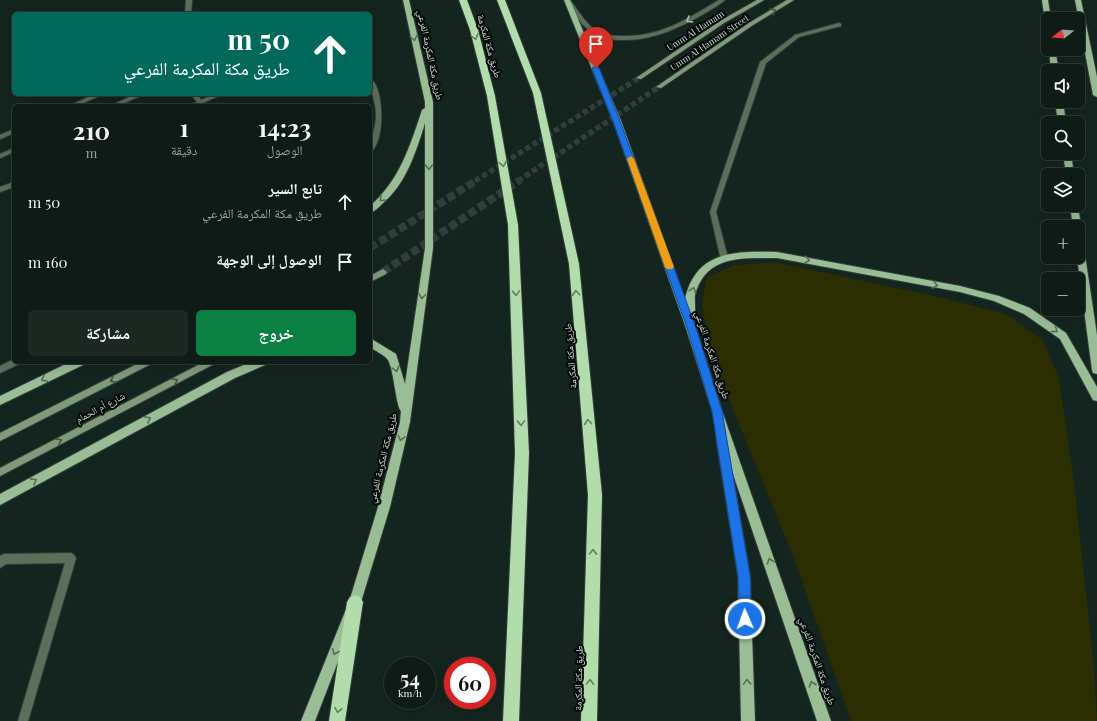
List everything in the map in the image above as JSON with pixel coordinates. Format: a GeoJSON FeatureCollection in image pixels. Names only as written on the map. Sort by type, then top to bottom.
{"type":"FeatureCollection","features":[{"type":"Feature","properties":{"kind":"highway","name":"طريق مكة المكرمة"},"geometry":{"type":"LineString","coordinates":[[464,0],[474,30],[491,96],[513,225],[522,453],[511,721]]}},
{"type":"Feature","properties":{"kind":"highway","name":"طريق مكة المكرمة"},"geometry":{"type":"LineString","coordinates":[[501,0],[538,93],[574,264],[594,495],[589,721]]}},
{"type":"Feature","properties":{"kind":"highway"},"geometry":{"type":"LineString","coordinates":[[337,721],[355,602]]}},
{"type":"Feature","properties":{"kind":"main road","name":"طريق مكة المكرمة الفرعي"},"geometry":{"type":"LineString","coordinates":[[308,721],[355,602],[384,507],[405,422],[429,248],[429,102],[406,0]]}},
{"type":"Feature","properties":{"kind":"main road","name":"Umm Al Hamam"},"geometry":{"type":"LineString","coordinates":[[639,78],[722,22],[762,0]]}},
{"type":"Feature","properties":{"kind":"main road","name":"Umm Al Hamam Street"},"geometry":{"type":"LineString","coordinates":[[659,87],[751,24],[791,0]]}},
{"type":"Feature","properties":{"kind":"main road"},"geometry":{"type":"LineString","coordinates":[[1045,0],[1047,12]]}},
{"type":"Feature","properties":{"kind":"main road"},"geometry":{"type":"LineString","coordinates":[[1078,0],[1097,95]]}},
{"type":"Feature","properties":{"kind":"main road","name":"طريق مكة المكرمة الفرعي"},"geometry":{"type":"LineString","coordinates":[[568,1],[617,121],[691,328],[717,411],[824,721]]}},
{"type":"Feature","properties":{"kind":"main road"},"geometry":{"type":"LineString","coordinates":[[372,208],[395,186],[408,163],[429,102]]}},
{"type":"Feature","properties":{"kind":"main road"},"geometry":{"type":"LineString","coordinates":[[691,328],[688,308],[693,288],[704,269],[724,258],[749,254],[777,255],[960,289],[996,298],[1027,311],[1063,336],[1097,397]]}},
{"type":"Feature","properties":{"kind":"main road"},"geometry":{"type":"LineString","coordinates":[[1082,264],[1097,370]]}},
{"type":"Feature","properties":{"kind":"main road"},"geometry":{"type":"LineString","coordinates":[[372,278],[383,272]]}},
{"type":"Feature","properties":{"kind":"main road"},"geometry":{"type":"LineString","coordinates":[[372,343],[392,357],[401,387],[405,422]]}},
{"type":"Feature","properties":{"kind":"main road"},"geometry":{"type":"LineString","coordinates":[[0,401],[75,364]]}},
{"type":"Feature","properties":{"kind":"main road","name":"شارع أم الحمام"},"geometry":{"type":"LineString","coordinates":[[0,437],[144,364]]}},
{"type":"Feature","properties":{"kind":"main road","name":"شارع أم الحمام"},"geometry":{"type":"LineString","coordinates":[[0,472],[207,364]]}},
{"type":"Feature","properties":{"kind":"main road"},"geometry":{"type":"LineString","coordinates":[[0,500],[231,375],[256,364]]}},
{"type":"Feature","properties":{"kind":"main road"},"geometry":{"type":"LineString","coordinates":[[717,411],[744,576],[748,721]]}},
{"type":"Feature","properties":{"kind":"street"},"geometry":{"type":"LineString","coordinates":[[188,12],[189,0]]}},
{"type":"Feature","properties":{"kind":"street"},"geometry":{"type":"LineString","coordinates":[[568,1],[592,31],[606,37],[623,38],[655,35],[677,27],[722,0]]}},
{"type":"Feature","properties":{"kind":"street"},"geometry":{"type":"LineString","coordinates":[[724,258],[713,212],[763,62],[797,36],[839,25]]}},
{"type":"Feature","properties":{"kind":"street"},"geometry":{"type":"LineString","coordinates":[[372,84],[376,91],[380,115],[372,143]]}},
{"type":"Feature","properties":{"kind":"street"},"geometry":{"type":"LineString","coordinates":[[77,104],[95,96]]}},
{"type":"Feature","properties":{"kind":"street"},"geometry":{"type":"LineString","coordinates":[[118,104],[136,96]]}},
{"type":"Feature","properties":{"kind":"street"},"geometry":{"type":"LineString","coordinates":[[196,96],[200,102]]}},
{"type":"Feature","properties":{"kind":"street"},"geometry":{"type":"LineString","coordinates":[[196,104],[215,96]]}},
{"type":"Feature","properties":{"kind":"street"},"geometry":{"type":"LineString","coordinates":[[0,138],[12,132]]}},
{"type":"Feature","properties":{"kind":"street"},"geometry":{"type":"LineString","coordinates":[[0,156],[12,151]]}},
{"type":"Feature","properties":{"kind":"street"},"geometry":{"type":"LineString","coordinates":[[0,190],[12,185]]}},
{"type":"Feature","properties":{"kind":"street"},"geometry":{"type":"LineString","coordinates":[[0,370],[12,364]]}},
{"type":"Feature","properties":{"kind":"street"},"geometry":{"type":"LineString","coordinates":[[0,563],[4,559],[71,558],[23,721]]}},
{"type":"Feature","properties":{"kind":"green space"},"geometry":{"type":"Polygon","coordinates":[[[776,262],[943,298],[1006,314],[1043,340],[1059,378],[1074,482],[1094,668],[1097,721],[851,721],[795,561],[710,353],[702,303],[707,277],[735,265],[776,262]]]}},
{"type":"Feature","properties":{"kind":"tunnel"},"geometry":{"type":"LineString","coordinates":[[475,181],[639,78]]}},
{"type":"Feature","properties":{"kind":"tunnel"},"geometry":{"type":"LineString","coordinates":[[518,181],[659,87]]}},
{"type":"Feature","properties":{"kind":"tunnel"},"geometry":{"type":"LineString","coordinates":[[372,247],[477,180]]}},
{"type":"Feature","properties":{"kind":"tunnel"},"geometry":{"type":"LineString","coordinates":[[383,272],[520,180]]}},
{"type":"Feature","properties":{"kind":"slow traffic"},"geometry":{"type":"LineString","coordinates":[[631,159],[669,267]]}},
{"type":"Feature","properties":{"kind":"route"},"geometry":{"type":"LineString","coordinates":[[596,68],[617,121],[691,328],[717,411],[744,576],[745,619]]}}]}
